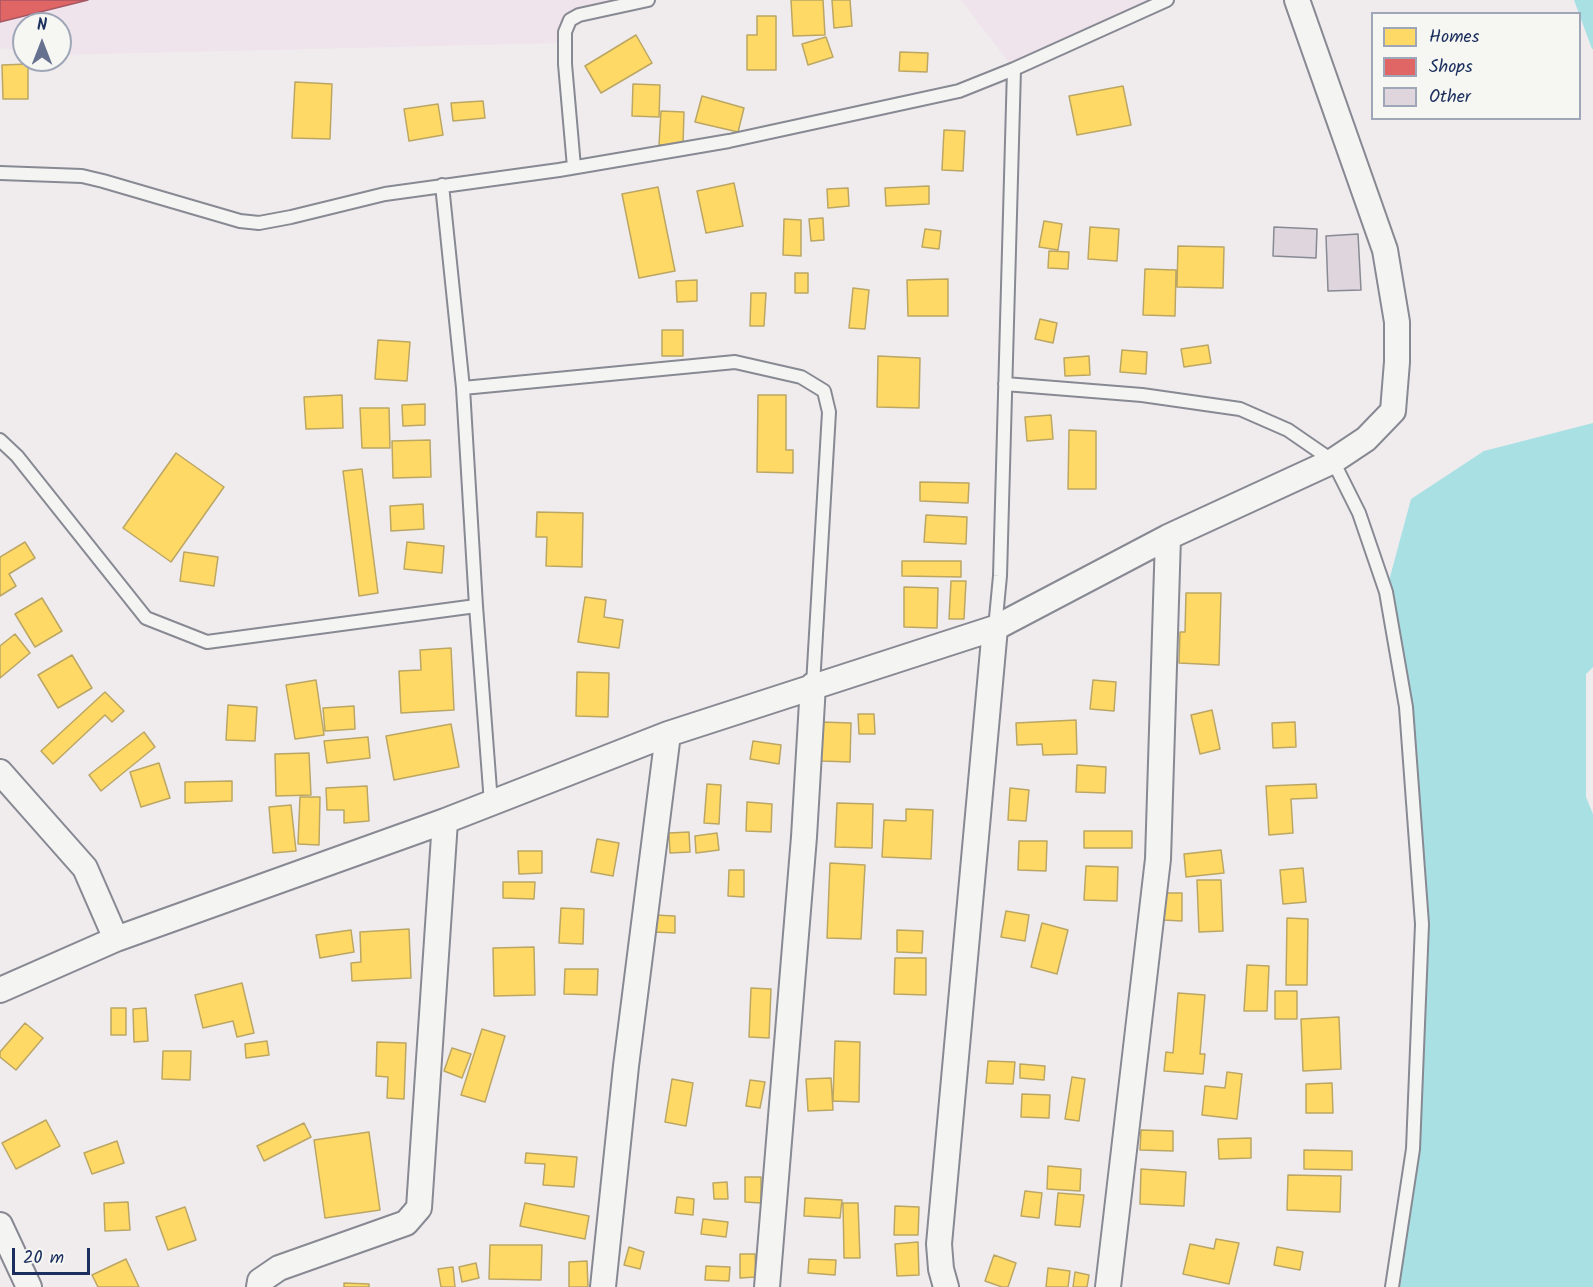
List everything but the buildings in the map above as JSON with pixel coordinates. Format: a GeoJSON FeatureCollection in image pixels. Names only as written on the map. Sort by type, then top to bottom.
{"type":"FeatureCollection","features":[{"type":"Feature","properties":{"kind":"street"},"geometry":{"type":"LineString","coordinates":[[0,990],[116,939],[445,821],[668,734],[995,628],[1168,537],[1333,461],[1366,439],[1393,411],[1397,322],[1385,250],[1297,0]]}},
{"type":"Feature","properties":{"kind":"street"},"geometry":{"type":"LineString","coordinates":[[1108,1287],[1158,859],[1168,537]]}},
{"type":"Feature","properties":{"kind":"street"},"geometry":{"type":"LineString","coordinates":[[946,1287],[941,1269],[939,1244],[995,628]]}},
{"type":"Feature","properties":{"kind":"street"},"geometry":{"type":"LineString","coordinates":[[767,1287],[804,837],[813,686]]}},
{"type":"Feature","properties":{"kind":"street"},"geometry":{"type":"LineString","coordinates":[[603,1287],[626,1066],[668,734]]}},
{"type":"Feature","properties":{"kind":"street"},"geometry":{"type":"LineString","coordinates":[[0,772],[85,868],[116,939]]}},
{"type":"Feature","properties":{"kind":"street"},"geometry":{"type":"LineString","coordinates":[[259,1287],[260,1281],[279,1268],[406,1223],[419,1208],[445,821]]}},
{"type":"Feature","properties":{"kind":"street"},"geometry":{"type":"LineString","coordinates":[[0,1226],[29,1287]]}},
{"type":"Feature","properties":{"kind":"lane"},"geometry":{"type":"LineString","coordinates":[[574,167],[565,64],[565,32],[570,20],[579,15],[648,0]]}},
{"type":"Feature","properties":{"kind":"lane"},"geometry":{"type":"LineString","coordinates":[[0,173],[82,176],[240,221],[259,223],[385,194],[574,167],[729,141],[959,91],[1014,69],[1167,0]]}},
{"type":"Feature","properties":{"kind":"lane"},"geometry":{"type":"LineString","coordinates":[[995,628],[1000,576],[1014,69]]}},
{"type":"Feature","properties":{"kind":"lane"},"geometry":{"type":"LineString","coordinates":[[442,185],[463,388],[491,803]]}},
{"type":"Feature","properties":{"kind":"lane"},"geometry":{"type":"LineString","coordinates":[[463,388],[735,362],[801,377],[824,391],[829,411],[813,686]]}},
{"type":"Feature","properties":{"kind":"lane"},"geometry":{"type":"LineString","coordinates":[[1005,384],[1142,395],[1240,409],[1288,430],[1333,461],[1359,513],[1386,592],[1406,707],[1421,912],[1413,1149],[1392,1287]]}},
{"type":"Feature","properties":{"kind":"lane"},"geometry":{"type":"LineString","coordinates":[[0,440],[17,456],[146,618],[207,642],[476,606]]}},
{"type":"Feature","properties":{"kind":"shaded area"},"geometry":{"type":"Polygon","coordinates":[[[0,0],[648,0],[580,15],[564,43],[72,55],[72,12],[12,12],[12,50],[0,48],[0,0]]]}},
{"type":"Feature","properties":{"kind":"shaded area"},"geometry":{"type":"Polygon","coordinates":[[[961,0],[1167,0],[1014,69],[961,0]]]}},
{"type":"Feature","properties":{"kind":"water"},"geometry":{"type":"Polygon","coordinates":[[[1574,0],[1593,0],[1593,49],[1581,19],[1581,12],[1578,12],[1574,0]]]}},
{"type":"Feature","properties":{"kind":"water"},"geometry":{"type":"Polygon","coordinates":[[[1593,423],[1593,667],[1586,674],[1586,797],[1593,814],[1593,1287],[1392,1287],[1413,1149],[1422,924],[1406,707],[1386,592],[1411,499],[1484,451],[1593,423]]]}}]}
